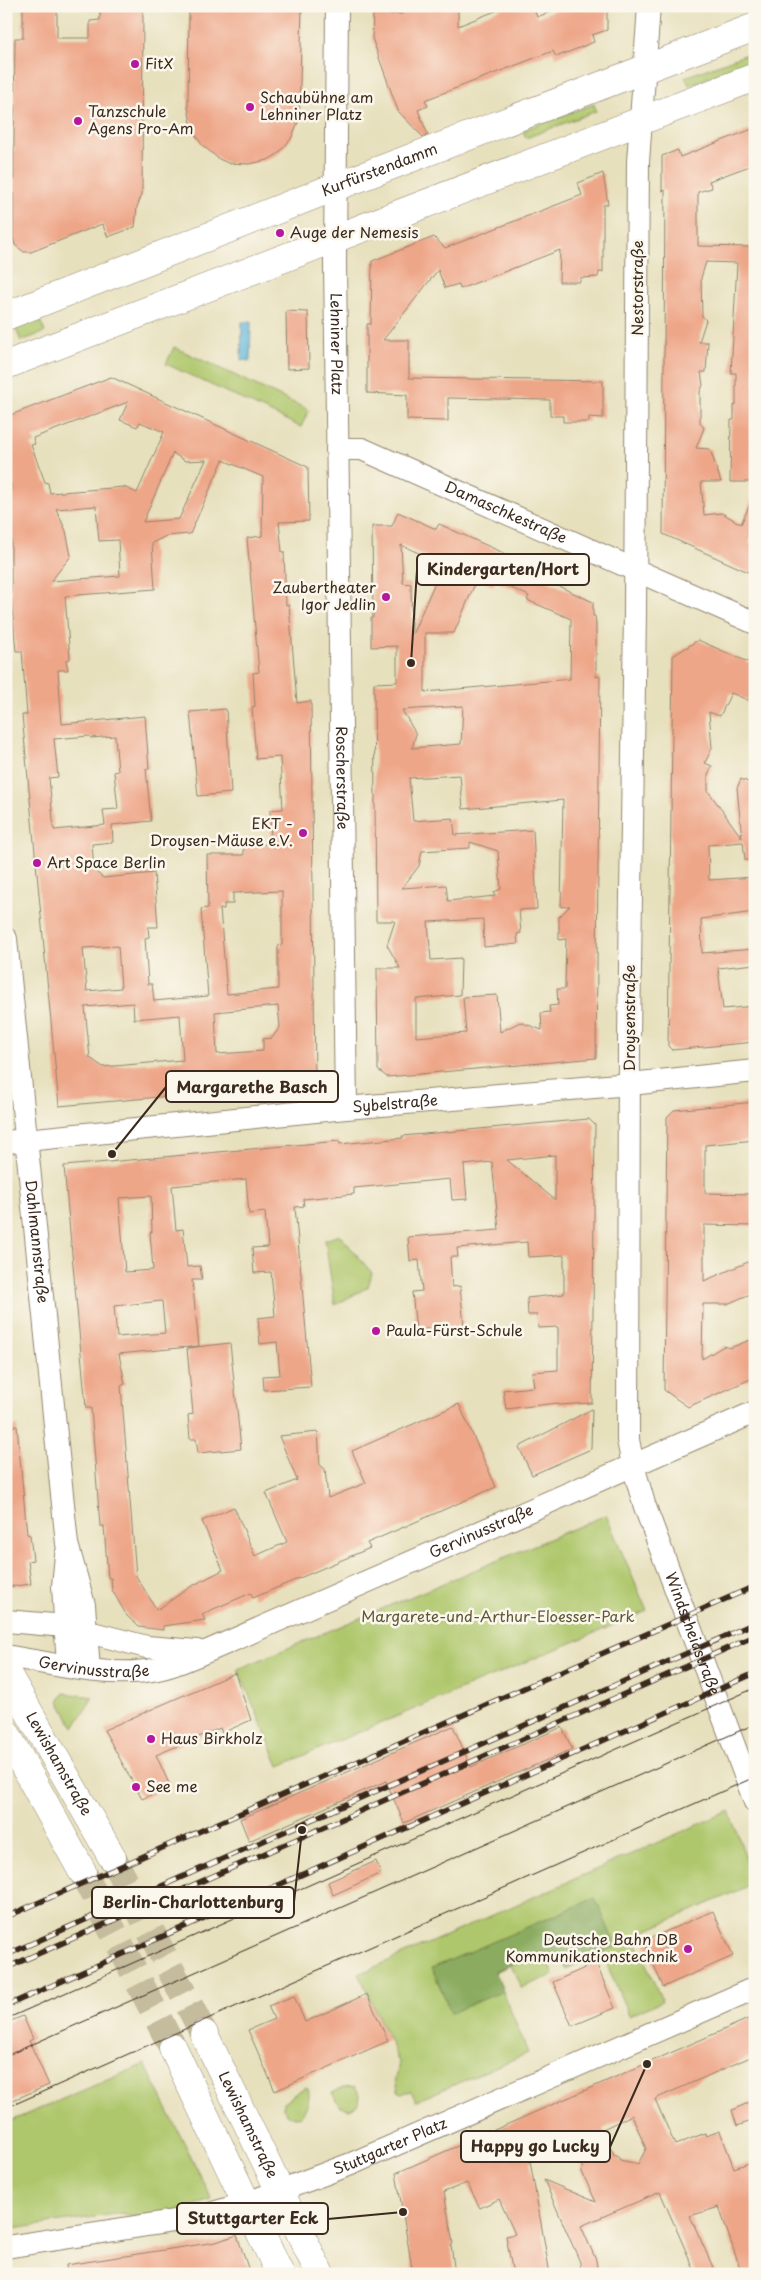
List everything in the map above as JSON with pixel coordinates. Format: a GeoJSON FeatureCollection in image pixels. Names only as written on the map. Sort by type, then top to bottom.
{"type":"FeatureCollection","features":[{"type":"Feature","properties":{"kind":"main road","name":"Kurfürstendamm"},"geometry":{"type":"LineString","coordinates":[[6,316],[335,187],[644,71],[755,27]]}},
{"type":"Feature","properties":{"kind":"main road"},"geometry":{"type":"LineString","coordinates":[[6,365],[640,123],[755,77]]}},
{"type":"Feature","properties":{"kind":"main road","name":"Lewishamstraße"},"geometry":{"type":"LineString","coordinates":[[6,1672],[112,1857]]}},
{"type":"Feature","properties":{"kind":"main road","name":"Lewishamstraße"},"geometry":{"type":"LineString","coordinates":[[6,1733],[13,1762],[82,1871]]}},
{"type":"Feature","properties":{"kind":"main road","name":"Lewishamstraße"},"geometry":{"type":"LineString","coordinates":[[204,2034],[320,2274]]}},
{"type":"Feature","properties":{"kind":"main road"},"geometry":{"type":"LineString","coordinates":[[173,2048],[280,2274]]}},
{"type":"Feature","properties":{"kind":"street","name":"Lehniner Platz"},"geometry":{"type":"LineString","coordinates":[[337,6],[335,187],[337,449]]}},
{"type":"Feature","properties":{"kind":"street","name":"Nestorstraße"},"geometry":{"type":"LineString","coordinates":[[636,570],[640,123],[649,6]]}},
{"type":"Feature","properties":{"kind":"street","name":"Damaschkestraße"},"geometry":{"type":"LineString","coordinates":[[337,449],[362,449],[755,623]]}},
{"type":"Feature","properties":{"kind":"street","name":"Roscherstraße"},"geometry":{"type":"LineString","coordinates":[[337,449],[346,1108]]}},
{"type":"Feature","properties":{"kind":"street","name":"Droysenstraße"},"geometry":{"type":"LineString","coordinates":[[633,1466],[628,1440],[636,570]]}},
{"type":"Feature","properties":{"kind":"street","name":"Dahlmannstraße"},"geometry":{"type":"LineString","coordinates":[[6,939],[16,1142],[43,1289],[67,1544],[80,1588],[76,1628],[78,1668]]}},
{"type":"Feature","properties":{"kind":"street","name":"Sybelstraße"},"geometry":{"type":"LineString","coordinates":[[16,1142],[346,1108],[630,1084],[755,1071]]}},
{"type":"Feature","properties":{"kind":"street","name":"Gervinusstraße"},"geometry":{"type":"LineString","coordinates":[[6,1656],[78,1668],[124,1673],[160,1669],[208,1651],[755,1412]]}},
{"type":"Feature","properties":{"kind":"street","name":"Windscheidstraße"},"geometry":{"type":"LineString","coordinates":[[633,1466],[644,1504],[755,1802]]}},
{"type":"Feature","properties":{"kind":"street","name":"Gervinusstraße"},"geometry":{"type":"LineString","coordinates":[[6,1621],[76,1628],[147,1647],[208,1651]]}},
{"type":"Feature","properties":{"kind":"street","name":"Stuttgarter Platz"},"geometry":{"type":"LineString","coordinates":[[6,2247],[199,2217],[247,2203],[366,2157],[755,1988]]}},
{"type":"Feature","properties":{"kind":"green space"},"geometry":{"type":"Polygon","coordinates":[[[755,51],[755,60],[689,85],[685,77],[755,51]]]}},
{"type":"Feature","properties":{"kind":"green space"},"geometry":{"type":"Polygon","coordinates":[[[594,104],[596,111],[526,138],[523,130],[594,104]]]}},
{"type":"Feature","properties":{"kind":"green space"},"geometry":{"type":"Polygon","coordinates":[[[39,318],[45,332],[21,341],[15,327],[39,318]]]}},
{"type":"Feature","properties":{"kind":"green space"},"geometry":{"type":"Polygon","coordinates":[[[174,347],[309,410],[301,427],[166,364],[174,347]]]}},
{"type":"Feature","properties":{"kind":"green space"},"geometry":{"type":"Polygon","coordinates":[[[340,1235],[372,1273],[368,1287],[335,1305],[325,1240],[340,1235]]]}},
{"type":"Feature","properties":{"kind":"green space","name":"Margarete-und-Arthur-Eloesser-Park"},"geometry":{"type":"Polygon","coordinates":[[[606,1515],[647,1611],[279,1766],[238,1669],[606,1515]]]}},
{"type":"Feature","properties":{"kind":"green space"},"geometry":{"type":"Polygon","coordinates":[[[64,1693],[93,1697],[74,1728],[59,1701],[64,1693]]]}},
{"type":"Feature","properties":{"kind":"green space"},"geometry":{"type":"Polygon","coordinates":[[[729,1811],[755,1883],[634,1936],[662,2001],[629,2016],[602,1953],[566,1969],[562,1958],[548,1963],[553,1975],[521,1988],[511,1965],[495,1972],[528,2053],[416,2101],[411,2091],[402,2093],[398,2091],[396,2078],[399,2062],[359,1974],[729,1811]]]}},
{"type":"Feature","properties":{"kind":"green space"},"geometry":{"type":"Polygon","coordinates":[[[595,1898],[616,1946],[566,1969],[562,1958],[548,1963],[543,1951],[495,1971],[503,1991],[451,2013],[432,1968],[595,1898]]]}},
{"type":"Feature","properties":{"kind":"green space"},"geometry":{"type":"Polygon","coordinates":[[[145,2064],[212,2200],[155,2215],[133,2216],[122,2213],[6,2230],[6,2123],[145,2064]]]}},
{"type":"Feature","properties":{"kind":"green space"},"geometry":{"type":"Polygon","coordinates":[[[305,2087],[308,2088],[309,2096],[308,2104],[304,2111],[299,2117],[288,2115],[283,2109],[283,2102],[305,2087]]]}},
{"type":"Feature","properties":{"kind":"green space"},"geometry":{"type":"Polygon","coordinates":[[[355,2087],[360,2095],[359,2104],[350,2109],[341,2107],[332,2093],[343,2088],[355,2087]]]}},
{"type":"Feature","properties":{"kind":"water"},"geometry":{"type":"Polygon","coordinates":[[[242,322],[251,322],[250,361],[241,360],[242,322]]]}},
{"type":"Feature","properties":{"kind":"building","name":"Tanzschule Agens Pro-Am"},"geometry":{"type":"Polygon","coordinates":[[[23,6],[57,6],[57,38],[90,38],[90,21],[100,20],[100,6],[143,6],[142,194],[137,207],[135,227],[108,237],[102,224],[31,252],[24,252],[15,245],[13,237],[15,38],[23,38],[23,6]]]}},
{"type":"Feature","properties":{"kind":"building"},"geometry":{"type":"Polygon","coordinates":[[[189,6],[302,6],[299,120],[291,139],[278,154],[268,160],[249,164],[228,163],[219,159],[202,145],[192,129],[188,107],[189,6]]]}},
{"type":"Feature","properties":{"kind":"building"},"geometry":{"type":"Polygon","coordinates":[[[420,6],[458,6],[458,26],[508,6],[533,6],[537,17],[561,6],[607,6],[607,30],[592,35],[594,42],[556,57],[553,51],[425,100],[428,106],[418,110],[428,135],[423,137],[398,111],[372,38],[373,14],[402,14],[402,10],[420,10],[420,6]]]}},
{"type":"Feature","properties":{"kind":"building"},"geometry":{"type":"Polygon","coordinates":[[[755,128],[755,164],[709,181],[712,188],[698,192],[698,246],[753,247],[755,482],[730,482],[731,420],[734,420],[734,405],[736,405],[736,373],[731,373],[737,263],[706,262],[701,278],[702,316],[706,320],[699,342],[708,342],[706,372],[701,372],[703,385],[700,392],[700,423],[704,428],[696,448],[710,449],[721,482],[701,482],[704,515],[722,513],[741,524],[755,493],[755,529],[749,543],[755,546],[755,575],[663,534],[665,190],[662,191],[662,156],[678,150],[680,157],[755,128]]]}},
{"type":"Feature","properties":{"kind":"building"},"geometry":{"type":"Polygon","coordinates":[[[603,173],[608,204],[603,205],[603,272],[599,272],[598,277],[580,278],[580,282],[559,282],[560,250],[460,289],[459,284],[445,288],[438,270],[383,340],[409,340],[409,378],[603,381],[603,418],[589,417],[589,422],[563,422],[563,416],[550,416],[550,400],[448,398],[448,421],[407,420],[407,395],[367,393],[367,324],[371,324],[372,261],[434,237],[445,248],[582,195],[578,183],[603,173]]]}},
{"type":"Feature","properties":{"kind":"building"},"geometry":{"type":"Polygon","coordinates":[[[286,311],[308,312],[309,368],[287,369],[286,311]]]}},
{"type":"Feature","properties":{"kind":"building"},"geometry":{"type":"Polygon","coordinates":[[[111,377],[308,467],[309,521],[279,522],[282,552],[284,552],[286,605],[289,605],[297,703],[311,701],[315,1083],[59,1106],[22,715],[27,715],[22,651],[16,651],[11,597],[11,484],[8,484],[8,416],[111,377]],[[128,402],[33,438],[35,444],[31,445],[45,482],[48,483],[50,493],[124,487],[137,493],[164,432],[140,422],[137,427],[120,420],[128,402]],[[173,453],[143,522],[179,519],[206,460],[185,461],[173,453]],[[223,460],[190,534],[166,536],[152,543],[155,589],[65,596],[70,659],[66,660],[68,670],[58,670],[62,724],[145,716],[149,769],[146,769],[151,821],[112,825],[113,842],[92,844],[94,870],[103,878],[154,873],[158,927],[148,927],[149,937],[145,938],[148,984],[152,984],[154,1001],[208,996],[201,909],[208,908],[207,855],[244,855],[243,845],[271,844],[270,810],[283,809],[280,757],[256,759],[252,707],[255,706],[253,673],[259,672],[247,538],[262,536],[263,477],[223,460]],[[96,506],[56,509],[66,531],[71,556],[51,581],[120,576],[118,540],[99,541],[96,506]],[[115,736],[54,739],[58,777],[49,778],[54,830],[105,825],[103,810],[118,809],[114,772],[118,771],[115,736]],[[282,891],[233,893],[233,904],[224,904],[224,909],[220,909],[227,994],[278,989],[278,946],[282,945],[282,891]],[[118,946],[83,948],[87,991],[121,988],[118,946]],[[133,1003],[85,1007],[90,1058],[103,1067],[183,1060],[180,1015],[134,1019],[133,1003]],[[278,1006],[215,1012],[217,1054],[263,1051],[263,1039],[272,1038],[280,1027],[278,1006]]]}},
{"type":"Feature","properties":{"kind":"building"},"geometry":{"type":"Polygon","coordinates":[[[398,512],[436,529],[439,524],[508,555],[506,558],[542,575],[541,578],[593,602],[593,616],[595,616],[596,624],[596,677],[600,676],[596,1058],[387,1077],[378,1070],[377,968],[400,968],[387,945],[395,921],[376,921],[374,683],[397,682],[397,646],[371,647],[371,618],[373,618],[372,526],[392,526],[398,512]],[[401,545],[403,583],[411,584],[412,635],[443,564],[401,545]],[[477,579],[454,633],[425,633],[425,692],[570,679],[571,619],[527,600],[529,596],[496,581],[493,586],[477,579]],[[463,706],[402,710],[416,734],[412,748],[461,744],[463,706]],[[460,775],[409,778],[413,821],[453,818],[455,835],[533,830],[537,909],[519,910],[521,933],[517,934],[518,944],[484,947],[483,919],[428,922],[431,960],[461,958],[460,995],[416,999],[416,1037],[466,1033],[463,997],[497,995],[500,1032],[520,1022],[542,1030],[541,1013],[550,1012],[549,1006],[558,1005],[557,989],[565,989],[566,939],[559,940],[559,917],[570,906],[561,907],[563,800],[463,809],[460,775]],[[470,842],[470,848],[422,851],[419,866],[402,888],[446,885],[448,901],[495,896],[494,892],[501,889],[498,851],[470,842]]]}},
{"type":"Feature","properties":{"kind":"building"},"geometry":{"type":"Polygon","coordinates":[[[698,640],[755,665],[755,703],[731,693],[720,716],[709,712],[712,748],[705,763],[712,766],[708,775],[708,791],[742,838],[737,788],[741,779],[755,785],[755,860],[745,860],[743,842],[708,845],[709,880],[755,877],[755,912],[701,919],[702,953],[755,949],[755,964],[718,968],[723,1009],[755,1006],[755,1042],[672,1050],[668,1046],[673,656],[698,640]]]}},
{"type":"Feature","properties":{"kind":"building"},"geometry":{"type":"Polygon","coordinates":[[[226,709],[231,793],[198,796],[190,712],[226,709]]]}},
{"type":"Feature","properties":{"kind":"building"},"geometry":{"type":"Polygon","coordinates":[[[755,1102],[755,1140],[705,1145],[705,1193],[755,1194],[755,1226],[704,1225],[704,1281],[755,1259],[755,1292],[727,1304],[703,1304],[702,1359],[724,1346],[730,1348],[755,1338],[755,1377],[688,1407],[664,1390],[667,1117],[674,1110],[755,1102]]]}},
{"type":"Feature","properties":{"kind":"building"},"geometry":{"type":"Polygon","coordinates":[[[589,1119],[595,1125],[592,1403],[558,1405],[558,1403],[506,1409],[503,1390],[534,1387],[532,1372],[558,1370],[558,1327],[538,1328],[537,1315],[528,1315],[527,1298],[564,1294],[564,1255],[528,1257],[527,1242],[457,1248],[458,1257],[450,1257],[452,1287],[460,1286],[464,1326],[416,1330],[412,1292],[422,1291],[419,1260],[410,1261],[408,1237],[499,1230],[492,1162],[464,1165],[467,1199],[452,1200],[450,1179],[354,1188],[354,1194],[303,1199],[304,1206],[295,1207],[311,1387],[264,1390],[263,1376],[280,1375],[277,1342],[260,1344],[258,1318],[275,1316],[271,1272],[254,1273],[252,1248],[268,1247],[265,1212],[249,1214],[246,1179],[172,1186],[176,1230],[183,1229],[187,1267],[200,1266],[202,1280],[192,1280],[199,1346],[119,1354],[125,1384],[121,1386],[136,1576],[157,1610],[190,1587],[223,1570],[202,1521],[234,1507],[255,1556],[287,1542],[266,1493],[297,1480],[279,1436],[318,1432],[320,1465],[325,1469],[328,1498],[366,1483],[352,1451],[459,1404],[496,1487],[367,1543],[370,1548],[253,1598],[251,1593],[202,1614],[205,1620],[163,1626],[163,1630],[139,1627],[127,1616],[112,1590],[111,1578],[108,1578],[104,1526],[100,1526],[91,1408],[86,1408],[64,1166],[339,1141],[340,1144],[403,1138],[402,1136],[589,1119]],[[555,1155],[507,1160],[555,1200],[555,1155]],[[151,1196],[119,1198],[125,1272],[153,1270],[150,1232],[152,1232],[151,1196]],[[162,1301],[114,1306],[117,1337],[165,1333],[162,1301]]]}},
{"type":"Feature","properties":{"kind":"building"},"geometry":{"type":"Polygon","coordinates":[[[230,1343],[241,1449],[198,1453],[196,1439],[190,1439],[188,1415],[193,1414],[187,1348],[230,1343]]]}},
{"type":"Feature","properties":{"kind":"building"},"geometry":{"type":"Polygon","coordinates":[[[592,1409],[591,1449],[532,1475],[519,1447],[592,1409]]]}},
{"type":"Feature","properties":{"kind":"building"},"geometry":{"type":"Polygon","coordinates":[[[17,1426],[27,1534],[30,1535],[33,1560],[28,1561],[31,1584],[6,1587],[6,1427],[17,1426]]]}},
{"type":"Feature","properties":{"kind":"building","name":"Haus Birkholz"},"geometry":{"type":"Polygon","coordinates":[[[235,1673],[251,1720],[222,1733],[220,1728],[156,1755],[170,1786],[142,1799],[104,1730],[235,1673]]]}},
{"type":"Feature","properties":{"kind":"building"},"geometry":{"type":"Polygon","coordinates":[[[453,1726],[471,1767],[562,1727],[572,1749],[404,1823],[386,1781],[249,1841],[240,1819],[453,1726]]]}},
{"type":"Feature","properties":{"kind":"building"},"geometry":{"type":"Polygon","coordinates":[[[376,1861],[381,1873],[333,1895],[328,1882],[376,1861]]]}},
{"type":"Feature","properties":{"kind":"building","name":"Deutsche Bahn DB Kommunikationstechnik"},"geometry":{"type":"Polygon","coordinates":[[[713,1911],[733,1956],[663,1987],[644,1941],[713,1911]]]}},
{"type":"Feature","properties":{"kind":"building"},"geometry":{"type":"Polygon","coordinates":[[[596,1963],[615,2008],[572,2026],[553,1982],[596,1963]]]}},
{"type":"Feature","properties":{"kind":"building"},"geometry":{"type":"Polygon","coordinates":[[[367,1994],[388,2041],[275,2091],[248,2030],[274,2019],[268,2006],[294,1996],[305,2022],[367,1994]]]}},
{"type":"Feature","properties":{"kind":"building"},"geometry":{"type":"Polygon","coordinates":[[[23,2016],[33,2039],[29,2041],[49,2085],[6,2103],[6,2023],[23,2016]]]}},
{"type":"Feature","properties":{"kind":"building"},"geometry":{"type":"Polygon","coordinates":[[[755,2016],[755,2055],[655,2099],[675,2145],[705,2133],[706,2136],[720,2131],[734,2168],[755,2161],[755,2274],[742,2274],[719,2207],[690,2216],[716,2274],[696,2274],[660,2192],[581,2226],[596,2260],[598,2274],[581,2274],[580,2262],[544,2180],[596,2202],[581,2170],[583,2169],[572,2142],[530,2161],[550,2274],[513,2274],[506,2236],[515,2234],[499,2199],[480,2208],[467,2183],[444,2192],[453,2244],[451,2245],[455,2274],[413,2274],[396,2173],[755,2016]],[[632,2115],[603,2129],[614,2155],[617,2155],[620,2160],[638,2164],[646,2149],[632,2115]]]}},
{"type":"Feature","properties":{"kind":"building"},"geometry":{"type":"Polygon","coordinates":[[[755,2100],[755,2120],[737,2126],[732,2110],[755,2100]]]}},
{"type":"Feature","properties":{"kind":"building"},"geometry":{"type":"Polygon","coordinates":[[[237,2235],[250,2274],[67,2274],[66,2265],[216,2242],[237,2235]]]}},
{"type":"Feature","properties":{"kind":"tunnel"},"geometry":{"type":"LineString","coordinates":[[112,1857],[204,2034]]}},
{"type":"Feature","properties":{"kind":"tunnel"},"geometry":{"type":"LineString","coordinates":[[82,1871],[173,2048]]}},
{"type":"Feature","properties":{"kind":"tram line"},"geometry":{"type":"LineString","coordinates":[[6,2019],[755,1688]]}},
{"type":"Feature","properties":{"kind":"tram line"},"geometry":{"type":"LineString","coordinates":[[6,2056],[755,1724]]}},
{"type":"Feature","properties":{"kind":"tram line"},"geometry":{"type":"LineString","coordinates":[[6,2108],[755,1777]]}},
{"type":"Feature","properties":{"kind":"railway"},"geometry":{"type":"LineString","coordinates":[[6,1917],[755,1586]]}},
{"type":"Feature","properties":{"kind":"railway"},"geometry":{"type":"LineString","coordinates":[[6,1955],[755,1623]]}},
{"type":"Feature","properties":{"kind":"railway"},"geometry":{"type":"LineString","coordinates":[[6,1968],[755,1636]]}},
{"type":"Feature","properties":{"kind":"railway"},"geometry":{"type":"LineString","coordinates":[[6,2006],[755,1673]]}},
{"type":"Feature","properties":{"kind":"place","name":"FitX"},"geometry":{"type":"Point","coordinates":[135,64]}},
{"type":"Feature","properties":{"kind":"place","name":"Schaubühne am Lehniner Platz"},"geometry":{"type":"Point","coordinates":[250,107]}},
{"type":"Feature","properties":{"kind":"place","name":"Tanzschule Agens Pro-Am"},"geometry":{"type":"Point","coordinates":[78,121]}},
{"type":"Feature","properties":{"kind":"place","name":"Auge der Nemesis"},"geometry":{"type":"Point","coordinates":[280,233]}},
{"type":"Feature","properties":{"kind":"place","name":"Zaubertheater Igor Jedlin"},"geometry":{"type":"Point","coordinates":[386,597]}},
{"type":"Feature","properties":{"kind":"place","name":"Kindergarten/Hort"},"geometry":{"type":"Point","coordinates":[411,663]}},
{"type":"Feature","properties":{"kind":"place","name":"EKT - Droysen-Mäuse e.V."},"geometry":{"type":"Point","coordinates":[303,833]}},
{"type":"Feature","properties":{"kind":"place","name":"Art Space Berlin"},"geometry":{"type":"Point","coordinates":[37,863]}},
{"type":"Feature","properties":{"kind":"place","name":"Margarethe Basch"},"geometry":{"type":"Point","coordinates":[112,1154]}},
{"type":"Feature","properties":{"kind":"place","name":"Paula-Fürst-Schule"},"geometry":{"type":"Point","coordinates":[376,1331]}},
{"type":"Feature","properties":{"kind":"place","name":"Haus Birkholz"},"geometry":{"type":"Point","coordinates":[151,1739]}},
{"type":"Feature","properties":{"kind":"place","name":"See me"},"geometry":{"type":"Point","coordinates":[136,1787]}},
{"type":"Feature","properties":{"kind":"place","name":"Berlin-Charlottenburg"},"geometry":{"type":"Point","coordinates":[302,1830]}},
{"type":"Feature","properties":{"kind":"place","name":"Deutsche Bahn DB Kommunikationstechnik"},"geometry":{"type":"Point","coordinates":[688,1949]}},
{"type":"Feature","properties":{"kind":"place","name":"Happy go Lucky"},"geometry":{"type":"Point","coordinates":[647,2064]}},
{"type":"Feature","properties":{"kind":"place","name":"Stuttgarter Eck"},"geometry":{"type":"Point","coordinates":[403,2212]}}]}
